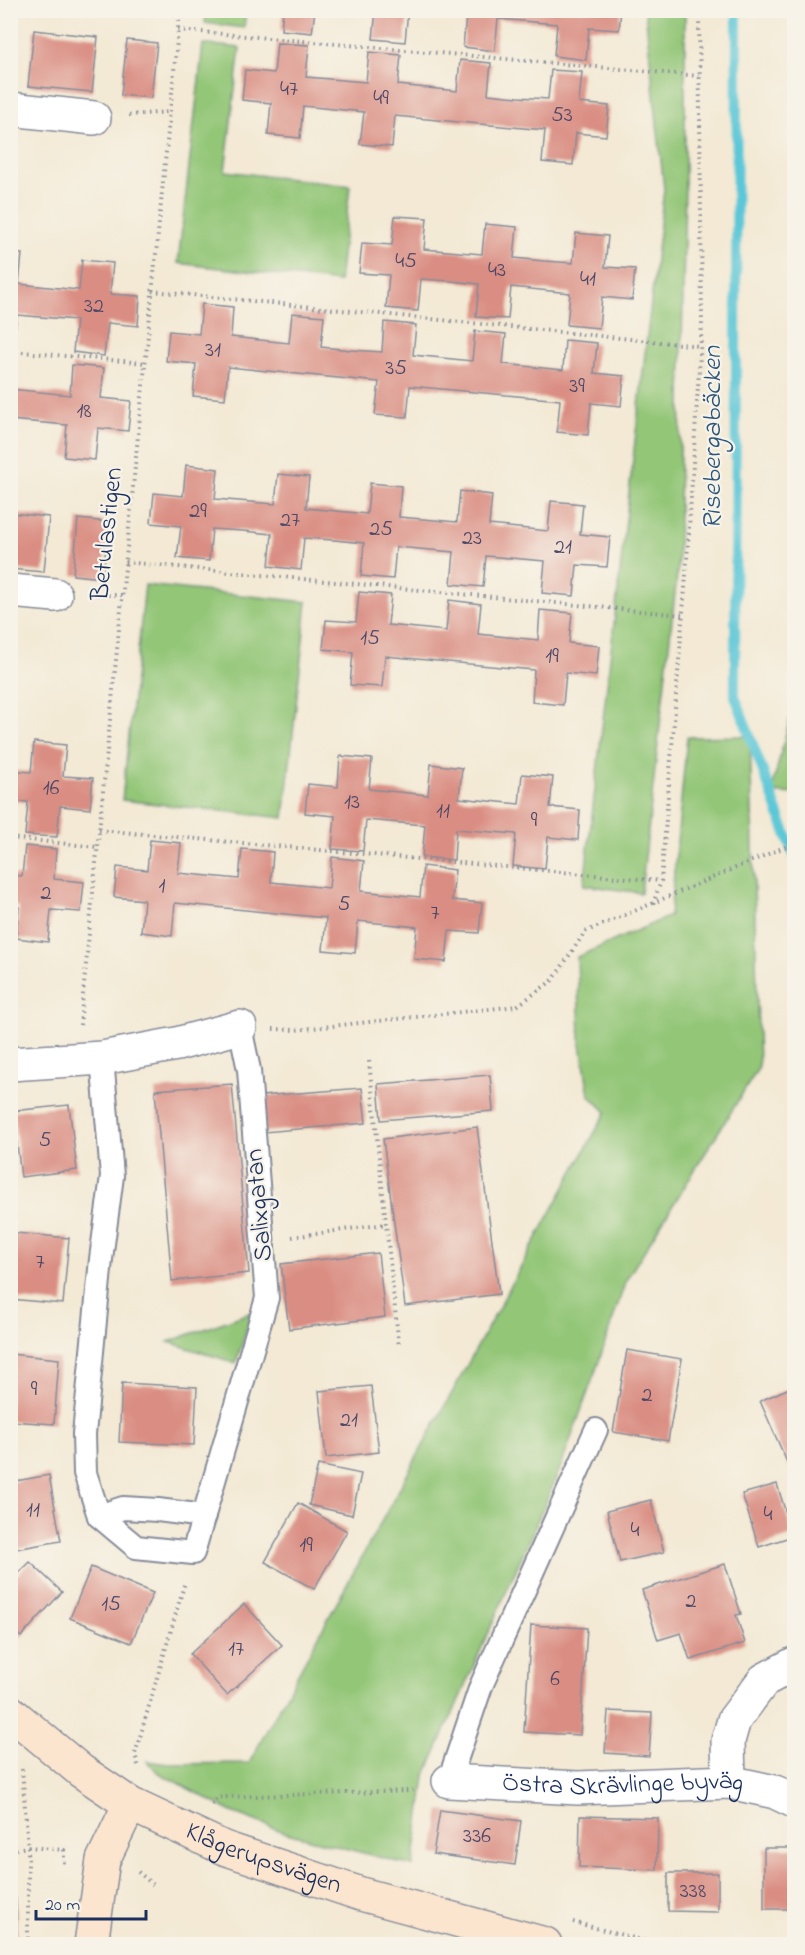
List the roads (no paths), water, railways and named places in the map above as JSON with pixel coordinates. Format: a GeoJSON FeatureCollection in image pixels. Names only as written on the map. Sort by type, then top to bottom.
{"type":"FeatureCollection","features":[{"type":"Feature","properties":{"kind":"street"},"geometry":{"type":"LineString","coordinates":[[10,109],[94,118]]}},
{"type":"Feature","properties":{"kind":"street"},"geometry":{"type":"LineString","coordinates":[[10,591],[56,595]]}},
{"type":"Feature","properties":{"kind":"street"},"geometry":{"type":"LineString","coordinates":[[10,1064],[89,1059],[177,1044],[240,1027]]}},
{"type":"Feature","properties":{"kind":"street"},"geometry":{"type":"LineString","coordinates":[[729,1782],[728,1741],[734,1720],[764,1680],[795,1664]]}},
{"type":"Feature","properties":{"kind":"street","name":"Klågerupsvägen"},"geometry":{"type":"LineString","coordinates":[[10,1712],[81,1771],[130,1804],[224,1848],[361,1894],[545,1944]]}},
{"type":"Feature","properties":{"kind":"street","name":"Östra Skrävlinge byväg"},"geometry":{"type":"LineString","coordinates":[[449,1781],[578,1788],[729,1782],[775,1792],[795,1801]]}},
{"type":"Feature","properties":{"kind":"street"},"geometry":{"type":"LineString","coordinates":[[91,1944],[103,1860],[130,1804]]}},
{"type":"Feature","properties":{"kind":"lane","name":"Salixgatan"},"geometry":{"type":"LineString","coordinates":[[99,1516],[136,1547],[193,1553],[267,1298],[249,1070],[240,1027]]}},
{"type":"Feature","properties":{"kind":"lane"},"geometry":{"type":"LineString","coordinates":[[89,1059],[112,1176],[101,1259],[84,1434],[85,1473],[99,1516],[123,1508],[204,1516]]}},
{"type":"Feature","properties":{"kind":"lane"},"geometry":{"type":"LineString","coordinates":[[449,1781],[481,1686],[596,1430]]}},
{"type":"Feature","properties":{"kind":"waterway","name":"Risebergabäcken"},"geometry":{"type":"LineString","coordinates":[[737,10],[735,696],[794,855]]}}]}
